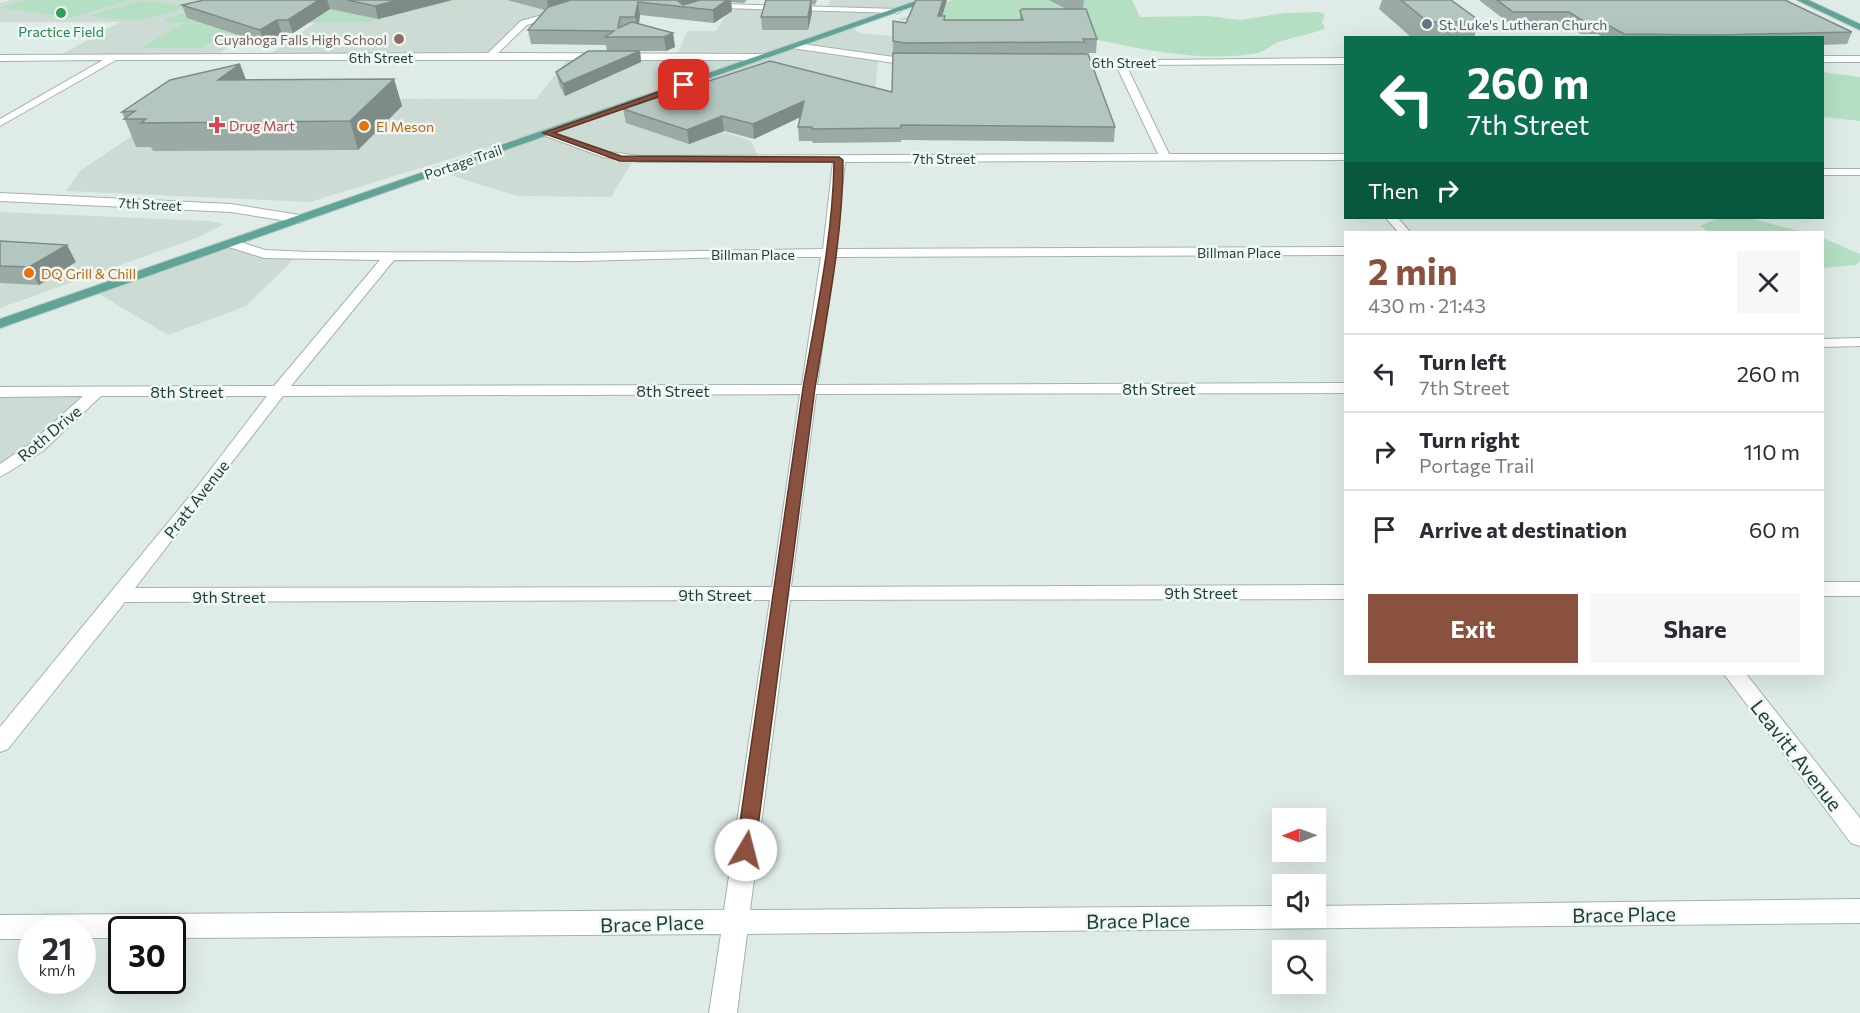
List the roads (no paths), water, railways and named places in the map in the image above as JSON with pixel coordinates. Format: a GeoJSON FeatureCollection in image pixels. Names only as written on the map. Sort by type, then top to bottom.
{"type":"FeatureCollection","features":[{"type":"Feature","properties":{"kind":"main road","name":"Portage Trail"},"geometry":{"type":"LineString","coordinates":[[0,324],[927,0]]}},
{"type":"Feature","properties":{"kind":"main road"},"geometry":{"type":"LineString","coordinates":[[1801,0],[1860,27]]}},
{"type":"Feature","properties":{"kind":"main road"},"geometry":{"type":"LineString","coordinates":[[1822,0],[1860,17]]}},
{"type":"Feature","properties":{"kind":"street"},"geometry":{"type":"LineString","coordinates":[[490,56],[518,26],[524,23],[605,0]]}},
{"type":"Feature","properties":{"kind":"street"},"geometry":{"type":"LineString","coordinates":[[693,12],[725,6],[897,10]]}},
{"type":"Feature","properties":{"kind":"street"},"geometry":{"type":"LineString","coordinates":[[795,46],[892,62],[927,63]]}},
{"type":"Feature","properties":{"kind":"street","name":"6th Street"},"geometry":{"type":"LineString","coordinates":[[0,58],[763,57]]}},
{"type":"Feature","properties":{"kind":"street"},"geometry":{"type":"LineString","coordinates":[[0,123],[113,58]]}},
{"type":"Feature","properties":{"kind":"street"},"geometry":{"type":"LineString","coordinates":[[1824,59],[1860,59]]}},
{"type":"Feature","properties":{"kind":"street","name":"6th Street"},"geometry":{"type":"LineString","coordinates":[[1054,63],[1344,61]]}},
{"type":"Feature","properties":{"kind":"street"},"geometry":{"type":"LineString","coordinates":[[1119,62],[1164,156]]}},
{"type":"Feature","properties":{"kind":"street","name":"7th Street"},"geometry":{"type":"LineString","coordinates":[[547,133],[620,158],[839,160],[1164,156],[1344,157]]}},
{"type":"Feature","properties":{"kind":"street"},"geometry":{"type":"LineString","coordinates":[[723,1013],[809,388],[821,316],[838,186],[839,160]]}},
{"type":"Feature","properties":{"kind":"street"},"geometry":{"type":"LineString","coordinates":[[1824,172],[1860,172]]}},
{"type":"Feature","properties":{"kind":"street","name":"7th Street"},"geometry":{"type":"LineString","coordinates":[[0,197],[231,208],[300,219]]}},
{"type":"Feature","properties":{"kind":"street"},"geometry":{"type":"LineString","coordinates":[[1393,219],[1403,231]]}},
{"type":"Feature","properties":{"kind":"street","name":"Billman Place"},"geometry":{"type":"LineString","coordinates":[[234,244],[264,254],[582,257],[731,253],[1344,251]]}},
{"type":"Feature","properties":{"kind":"street","name":"Pratt Avenue"},"geometry":{"type":"LineString","coordinates":[[0,743],[204,490],[279,391],[392,255]]}},
{"type":"Feature","properties":{"kind":"street"},"geometry":{"type":"LineString","coordinates":[[1824,343],[1860,342]]}},
{"type":"Feature","properties":{"kind":"street","name":"8th Street"},"geometry":{"type":"LineString","coordinates":[[0,392],[1344,388]]}},
{"type":"Feature","properties":{"kind":"street","name":"Roth Drive"},"geometry":{"type":"LineString","coordinates":[[0,472],[37,447],[97,392]]}},
{"type":"Feature","properties":{"kind":"street"},"geometry":{"type":"LineString","coordinates":[[1824,589],[1860,589]]}},
{"type":"Feature","properties":{"kind":"street","name":"9th Street"},"geometry":{"type":"LineString","coordinates":[[120,595],[1344,592]]}},
{"type":"Feature","properties":{"kind":"street","name":"Leavitt Avenue"},"geometry":{"type":"LineString","coordinates":[[1736,675],[1860,836]]}},
{"type":"Feature","properties":{"kind":"street","name":"Brace Place"},"geometry":{"type":"LineString","coordinates":[[1326,918],[1860,911]]}},
{"type":"Feature","properties":{"kind":"street","name":"Brace Place"},"geometry":{"type":"LineString","coordinates":[[0,927],[564,925],[736,920],[1026,921],[1272,918]]}},
{"type":"Feature","properties":{"kind":"place","name":"Practice Field"},"geometry":{"type":"Point","coordinates":[61,13]}},
{"type":"Feature","properties":{"kind":"place","name":"St. Luke's Lutheran Church"},"geometry":{"type":"Point","coordinates":[1427,24]}},
{"type":"Feature","properties":{"kind":"place","name":"Cuyahoga Falls High School"},"geometry":{"type":"Point","coordinates":[399,39]}},
{"type":"Feature","properties":{"kind":"place","name":"Drug Mart"},"geometry":{"type":"Point","coordinates":[217,125]}},
{"type":"Feature","properties":{"kind":"place","name":"El Meson"},"geometry":{"type":"Point","coordinates":[364,126]}},
{"type":"Feature","properties":{"kind":"place","name":"DQ Grill & Chill"},"geometry":{"type":"Point","coordinates":[29,273]}}]}
